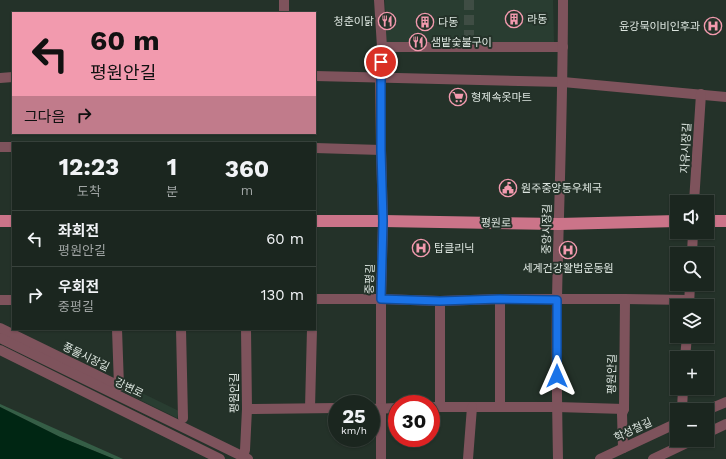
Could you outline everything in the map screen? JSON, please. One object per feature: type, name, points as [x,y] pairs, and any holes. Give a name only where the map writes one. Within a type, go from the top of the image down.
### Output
[{"type":"main road","points":[[0,221],[12,221]]},
{"type":"main road","name":"평원로","points":[[316,221],[559,224],[670,221]]},
{"type":"main road","points":[[714,221],[726,221]]},
{"type":"street","points":[[284,0],[284,12]]},
{"type":"street","name":"중평길","points":[[377,395],[383,221],[380,78],[382,47],[379,0]]},
{"type":"street","name":"중앙시장길","points":[[558,459],[557,300],[564,0]]},
{"type":"street","points":[[382,47],[563,47]]},
{"type":"street","points":[[316,76],[563,82],[726,97]]},
{"type":"street","points":[[0,78],[12,78]]},
{"type":"street","name":"자유시장길","points":[[694,195],[701,94]]},
{"type":"street","points":[[0,147],[12,147]]},
{"type":"street","points":[[316,148],[381,150]]},
{"type":"street","points":[[316,298],[440,301],[500,299],[625,299],[670,302]]},
{"type":"street","points":[[500,299],[500,407]]},
{"type":"street","name":"평원안길","points":[[623,448],[622,414],[624,409],[625,299]]},
{"type":"street","points":[[0,300],[12,300]]},
{"type":"street","points":[[436,395],[440,301]]},
{"type":"street","name":"풍물시장길","points":[[0,328],[119,386],[117,330]]},
{"type":"street","points":[[181,330],[183,418]]},
{"type":"street","name":"평원안길","points":[[242,457],[245,450],[247,409],[246,330]]},
{"type":"street","points":[[310,408],[312,330]]},
{"type":"street","name":"강변로","points":[[0,338],[242,457]]},
{"type":"street","name":"강변로","points":[[0,350],[220,459]]},
{"type":"street","points":[[714,407],[726,402]]},
{"type":"street","points":[[440,407],[557,407],[624,409]]},
{"type":"street","points":[[247,409],[328,408]]},
{"type":"street","points":[[468,459],[472,408]]},
{"type":"street","points":[[714,430],[726,424]]},
{"type":"street","name":"학성철길","points":[[600,459],[670,426]]},
{"type":"street","name":"중평길","points":[[380,447],[381,459]]},
{"type":"street","points":[[653,459],[678,447]]},
{"type":"street","points":[[203,450],[209,459]]},
{"type":"shaded area","points":[[385,0],[553,0],[554,42],[386,45]]},
{"type":"shaded area","points":[[0,324],[179,411],[177,418],[0,331]]},
{"type":"shaded area","points":[[0,404],[123,459],[114,459],[60,437],[0,407]]},
{"type":"shaded area","points":[[0,407],[60,437],[114,459],[0,459]]},
{"type":"tunnel","points":[[469,0],[469,44]]},
{"type":"place","name":"라동","points":[[514,19]]},
{"type":"place","name":"청춘이닭","points":[[387,21]]},
{"type":"place","name":"다동","points":[[425,22]]},
{"type":"place","name":"윤강묵이비인후과","points":[[713,26]]},
{"type":"place","name":"샘밭숯불구이","points":[[418,42]]},
{"type":"place","name":"형제속옷마트","points":[[458,97]]},
{"type":"place","name":"원주중앙동우체국","points":[[508,188]]},
{"type":"place","name":"탑클리닉","points":[[421,248]]},
{"type":"place","name":"세계건강활법운동원","points":[[568,250]]},
{"type":"route","points":[[381,62],[380,78],[383,221],[381,299],[440,301],[500,299],[557,300],[557,376]]}]
